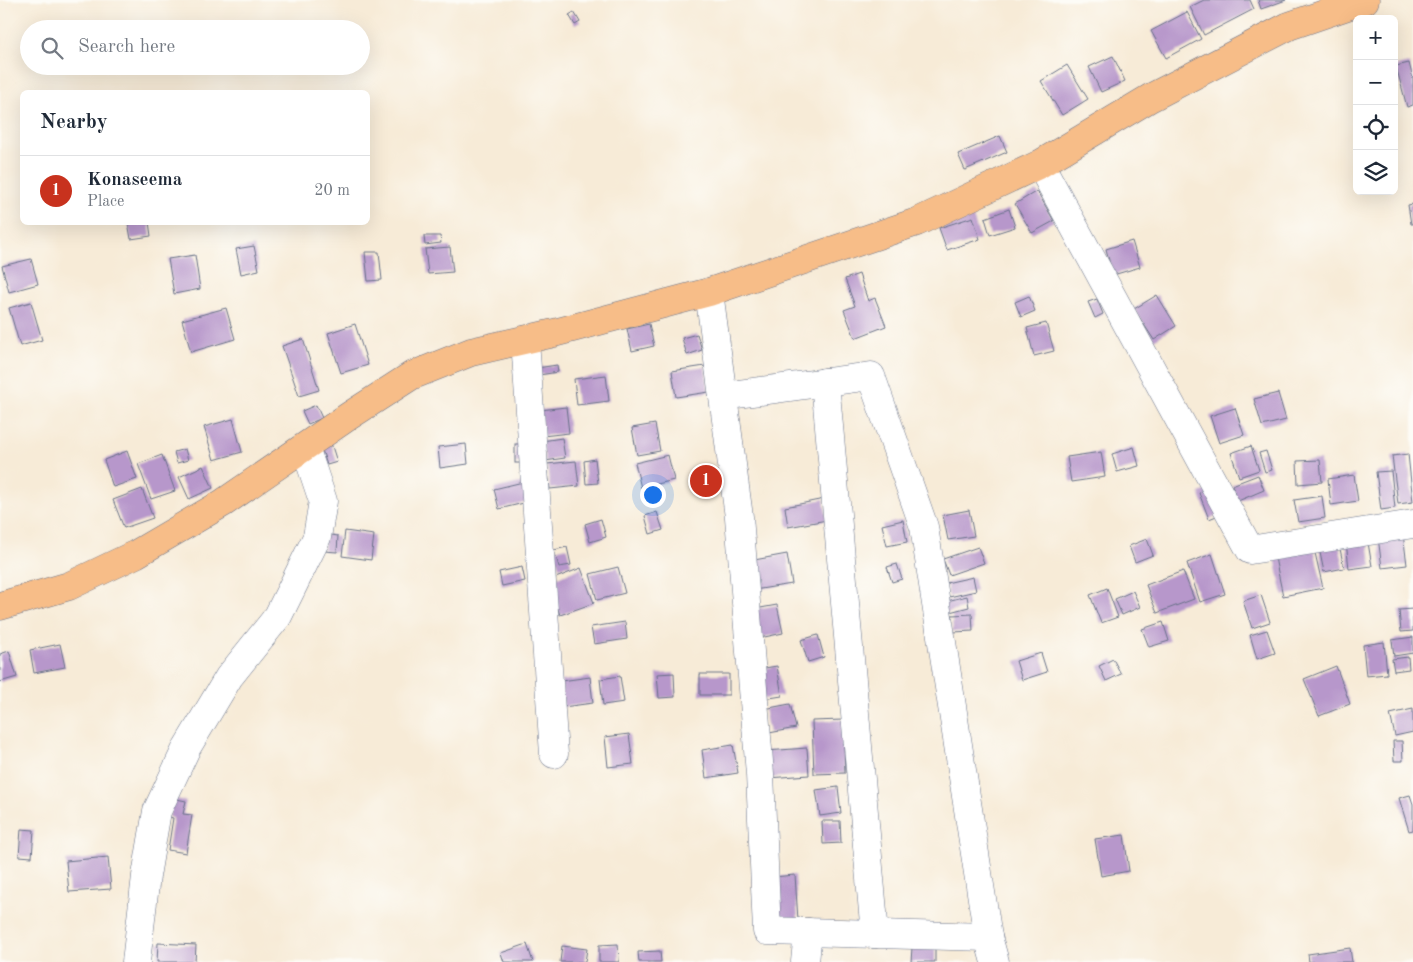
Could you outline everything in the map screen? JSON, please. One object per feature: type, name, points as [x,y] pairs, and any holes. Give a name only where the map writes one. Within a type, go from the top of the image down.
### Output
[{"type":"main road","points":[[0,606],[69,586],[136,554],[224,503],[411,376],[471,352],[525,340],[709,292],[917,222],[1040,164],[1150,98],[1289,26],[1365,0]]},
{"type":"street","points":[[1040,164],[1250,550],[1413,524]]},
{"type":"street","points":[[709,292],[739,517],[748,616],[760,774],[767,931],[875,934],[991,950],[924,528],[871,376],[723,396]]},
{"type":"street","points":[[525,340],[554,754]]},
{"type":"street","points":[[825,382],[875,934]]},
{"type":"street","points":[[136,962],[146,876],[158,811],[187,747],[229,677],[278,616],[317,537],[323,501],[305,447]]},
{"type":"street","points":[[805,962],[808,932]]},
{"type":"building","points":[[1204,0],[1250,0],[1254,9],[1204,35],[1190,7]]},
{"type":"building","points":[[1258,0],[1286,0],[1261,9]]},
{"type":"building","points":[[574,12],[580,22],[575,25],[569,15]]},
{"type":"building","points":[[1187,12],[1201,39],[1166,58],[1151,31]]},
{"type":"building","points":[[1113,56],[1125,81],[1101,92],[1089,67]]},
{"type":"building","points":[[1409,63],[1413,79],[1413,105],[1407,107],[1398,73],[1398,66]]},
{"type":"building","points":[[1067,65],[1088,99],[1062,115],[1041,81]]},
{"type":"building","points":[[1000,136],[1007,152],[965,170],[958,154]]},
{"type":"building","points":[[1037,191],[1054,221],[1032,233],[1015,204]]},
{"type":"building","points":[[1413,204],[1413,224],[1411,224],[1408,205]]},
{"type":"building","points":[[1009,209],[1015,227],[990,235],[985,218]]},
{"type":"building","points":[[973,217],[980,239],[947,250],[939,228]]},
{"type":"building","points":[[129,225],[149,225],[151,236],[131,239]]},
{"type":"building","points":[[424,236],[440,236],[441,243],[425,245]]},
{"type":"building","points":[[1132,241],[1140,267],[1113,275],[1106,249]]},
{"type":"building","points":[[254,246],[259,270],[241,274],[236,249]]},
{"type":"building","points":[[450,247],[453,272],[428,274],[425,249]]},
{"type":"building","points":[[365,252],[379,252],[382,280],[368,281]]},
{"type":"building","points":[[195,255],[200,289],[174,294],[168,259]]},
{"type":"building","points":[[31,259],[38,284],[9,292],[2,266]]},
{"type":"building","points":[[859,274],[868,301],[875,298],[886,326],[855,338],[844,310],[855,306],[845,279]]},
{"type":"building","points":[[1157,295],[1176,326],[1154,340],[1134,309]]},
{"type":"building","points":[[1029,296],[1035,311],[1021,317],[1015,302]]},
{"type":"building","points":[[1097,299],[1103,314],[1095,318],[1088,302]]},
{"type":"building","points":[[31,302],[42,340],[20,346],[9,308]]},
{"type":"building","points":[[226,308],[235,339],[191,352],[182,320]]},
{"type":"building","points":[[1046,323],[1054,351],[1034,356],[1027,328]]},
{"type":"building","points":[[355,324],[368,365],[341,373],[328,333]]},
{"type":"building","points":[[649,324],[654,346],[632,351],[627,329]]},
{"type":"building","points":[[697,334],[702,350],[687,355],[682,338]]},
{"type":"building","points":[[303,339],[319,390],[299,396],[282,346]]},
{"type":"building","points":[[557,365],[558,372],[539,375],[537,368]]},
{"type":"building","points":[[705,366],[709,392],[676,397],[672,371]]},
{"type":"building","points":[[606,375],[609,401],[577,405],[574,379]]},
{"type":"building","points":[[1278,393],[1286,420],[1262,426],[1254,399]]},
{"type":"building","points":[[316,405],[322,418],[308,424],[302,411]]},
{"type":"building","points":[[566,407],[569,433],[543,436],[540,410]]},
{"type":"building","points":[[1235,408],[1244,435],[1219,443],[1210,416]]},
{"type":"building","points":[[233,419],[242,452],[214,460],[204,427]]},
{"type":"building","points":[[655,424],[660,451],[637,455],[632,428]]},
{"type":"building","points":[[562,438],[565,458],[545,461],[542,441]]},
{"type":"building","points":[[331,443],[337,462],[327,465],[321,447]]},
{"type":"building","points":[[466,444],[468,464],[440,468],[438,447]]},
{"type":"building","points":[[515,444],[527,444],[527,463],[515,463]]},
{"type":"building","points":[[1251,446],[1259,470],[1239,477],[1231,453]]},
{"type":"building","points":[[1134,447],[1139,466],[1117,472],[1112,454]]},
{"type":"building","points":[[185,449],[188,460],[177,463],[174,452]]},
{"type":"building","points":[[127,451],[137,479],[113,487],[104,460]]},
{"type":"building","points":[[1266,451],[1272,470],[1265,472],[1259,453]]},
{"type":"building","points":[[1101,452],[1105,477],[1071,482],[1067,457]]},
{"type":"building","points":[[1408,454],[1413,502],[1398,504],[1392,456]]},
{"type":"building","points":[[162,455],[175,491],[151,499],[138,464]]},
{"type":"building","points":[[668,455],[674,480],[641,488],[635,463]]},
{"type":"building","points":[[595,459],[598,483],[586,484],[584,461]]},
{"type":"building","points":[[1320,460],[1322,482],[1298,484],[1297,461]]},
{"type":"building","points":[[576,461],[579,486],[550,489],[547,464]]},
{"type":"building","points":[[203,466],[213,488],[189,499],[179,477]]},
{"type":"building","points":[[1391,471],[1395,508],[1381,510],[1376,472]]},
{"type":"building","points":[[1258,475],[1264,490],[1238,501],[1232,485]]},
{"type":"building","points":[[1354,475],[1358,501],[1331,505],[1328,479]]},
{"type":"building","points":[[523,482],[528,502],[499,509],[494,489]]},
{"type":"building","points":[[142,489],[153,518],[124,528],[113,500]]},
{"type":"building","points":[[1210,489],[1219,515],[1209,519],[1199,493]]},
{"type":"building","points":[[1322,496],[1325,518],[1298,522],[1294,500]]},
{"type":"building","points":[[824,499],[827,520],[788,527],[785,507]]},
{"type":"building","points":[[969,510],[974,536],[948,540],[943,515]]},
{"type":"building","points":[[657,512],[663,530],[650,534],[645,516]]},
{"type":"building","points":[[601,519],[606,537],[590,542],[585,524]]},
{"type":"building","points":[[903,520],[907,542],[887,546],[882,525]]},
{"type":"building","points":[[345,531],[374,535],[371,560],[342,556]]},
{"type":"building","points":[[325,534],[338,536],[337,552],[324,551]]},
{"type":"building","points":[[1403,534],[1407,565],[1382,568],[1378,537]]},
{"type":"building","points":[[1367,537],[1372,566],[1349,569],[1346,541]]},
{"type":"building","points":[[1147,539],[1153,555],[1135,562],[1129,546]]},
{"type":"building","points":[[1313,544],[1323,588],[1283,596],[1274,553]]},
{"type":"building","points":[[1339,544],[1344,568],[1324,572],[1319,548]]},
{"type":"building","points":[[567,547],[571,565],[559,567],[554,550]]},
{"type":"building","points":[[978,547],[984,563],[949,575],[943,559]]},
{"type":"building","points":[[787,554],[792,584],[754,590],[749,561]]},
{"type":"building","points":[[1212,554],[1225,594],[1200,602],[1187,563]]},
{"type":"building","points":[[897,564],[902,579],[892,582],[887,567]]},
{"type":"building","points":[[522,567],[525,581],[502,586],[499,572]]},
{"type":"building","points":[[618,567],[625,593],[597,600],[590,574]]},
{"type":"building","points":[[581,568],[594,603],[560,615],[548,581]]},
{"type":"building","points":[[1183,571],[1194,599],[1157,613],[1146,585]]},
{"type":"building","points":[[973,577],[976,591],[949,597],[946,583]]},
{"type":"building","points":[[1107,588],[1118,617],[1101,623],[1090,595]]},
{"type":"building","points":[[1133,591],[1140,607],[1122,615],[1115,599]]},
{"type":"building","points":[[1261,595],[1270,622],[1252,628],[1243,601]]},
{"type":"building","points":[[967,596],[969,607],[942,614],[939,603]]},
{"type":"building","points":[[777,605],[783,633],[760,638],[755,609]]},
{"type":"building","points":[[1413,609],[1413,631],[1401,632],[1399,610]]},
{"type":"building","points":[[972,614],[973,631],[953,632],[952,615]]},
{"type":"building","points":[[625,622],[627,639],[594,644],[591,627]]},
{"type":"building","points":[[1163,622],[1169,641],[1149,647],[1142,629]]},
{"type":"building","points":[[1267,630],[1275,653],[1257,659],[1250,635]]},
{"type":"building","points":[[818,635],[824,657],[808,662],[801,640]]},
{"type":"building","points":[[1413,637],[1413,653],[1394,656],[1392,640]]},
{"type":"building","points":[[1384,642],[1387,674],[1366,676],[1363,645]]},
{"type":"building","points":[[60,644],[65,667],[34,673],[30,650]]},
{"type":"building","points":[[9,651],[17,677],[0,682],[0,654]]},
{"type":"building","points":[[1041,653],[1047,672],[1022,680],[1016,661]]},
{"type":"building","points":[[1408,657],[1409,669],[1394,671],[1392,659]]},
{"type":"building","points":[[1113,659],[1121,674],[1106,681],[1099,666]]},
{"type":"building","points":[[777,666],[782,696],[763,699],[759,669]]},
{"type":"building","points":[[1336,666],[1350,704],[1319,716],[1304,679]]},
{"type":"building","points":[[674,673],[675,697],[659,698],[657,674]]},
{"type":"building","points":[[700,674],[729,674],[729,695],[700,695]]},
{"type":"building","points":[[620,676],[624,702],[603,705],[600,679]]},
{"type":"building","points":[[590,677],[593,703],[563,707],[561,681]]},
{"type":"building","points":[[790,704],[796,728],[769,733],[764,709]]},
{"type":"building","points":[[1413,709],[1413,732],[1395,736],[1390,714]]},
{"type":"building","points":[[843,720],[845,773],[814,774],[812,721]]},
{"type":"building","points":[[629,734],[633,764],[608,767],[605,737]]},
{"type":"building","points":[[1393,741],[1402,741],[1403,761],[1394,761]]},
{"type":"building","points":[[733,745],[738,773],[706,778],[702,750]]},
{"type":"building","points":[[807,748],[809,775],[768,778],[766,751]]},
{"type":"building","points":[[838,787],[841,813],[820,816],[816,790]]},
{"type":"building","points":[[1410,795],[1413,804],[1413,830],[1409,831],[1399,798]]},
{"type":"building","points":[[172,798],[186,801],[183,814],[192,815],[186,853],[168,850],[173,818],[169,817]]},
{"type":"building","points":[[822,821],[840,821],[841,843],[823,844]]},
{"type":"building","points":[[21,829],[34,830],[32,857],[19,856]]},
{"type":"building","points":[[1124,835],[1129,871],[1101,876],[1095,839]]},
{"type":"building","points":[[108,857],[111,889],[69,892],[66,861]]},
{"type":"building","points":[[795,875],[798,920],[776,921],[773,877]]},
{"type":"building","points":[[158,943],[196,945],[195,962],[157,962]]},
{"type":"building","points":[[527,944],[533,962],[504,962],[501,953]]},
{"type":"building","points":[[618,944],[619,962],[599,962],[599,945]]},
{"type":"building","points":[[562,946],[587,949],[585,962],[560,962]]},
{"type":"building","points":[[912,948],[935,948],[935,962],[911,962]]},
{"type":"building","points":[[1350,948],[1352,962],[1309,962],[1308,954]]},
{"type":"building","points":[[660,951],[661,962],[639,962],[638,952]]},
{"type":"place","name":"Konaseema","points":[[706,481]]}]
